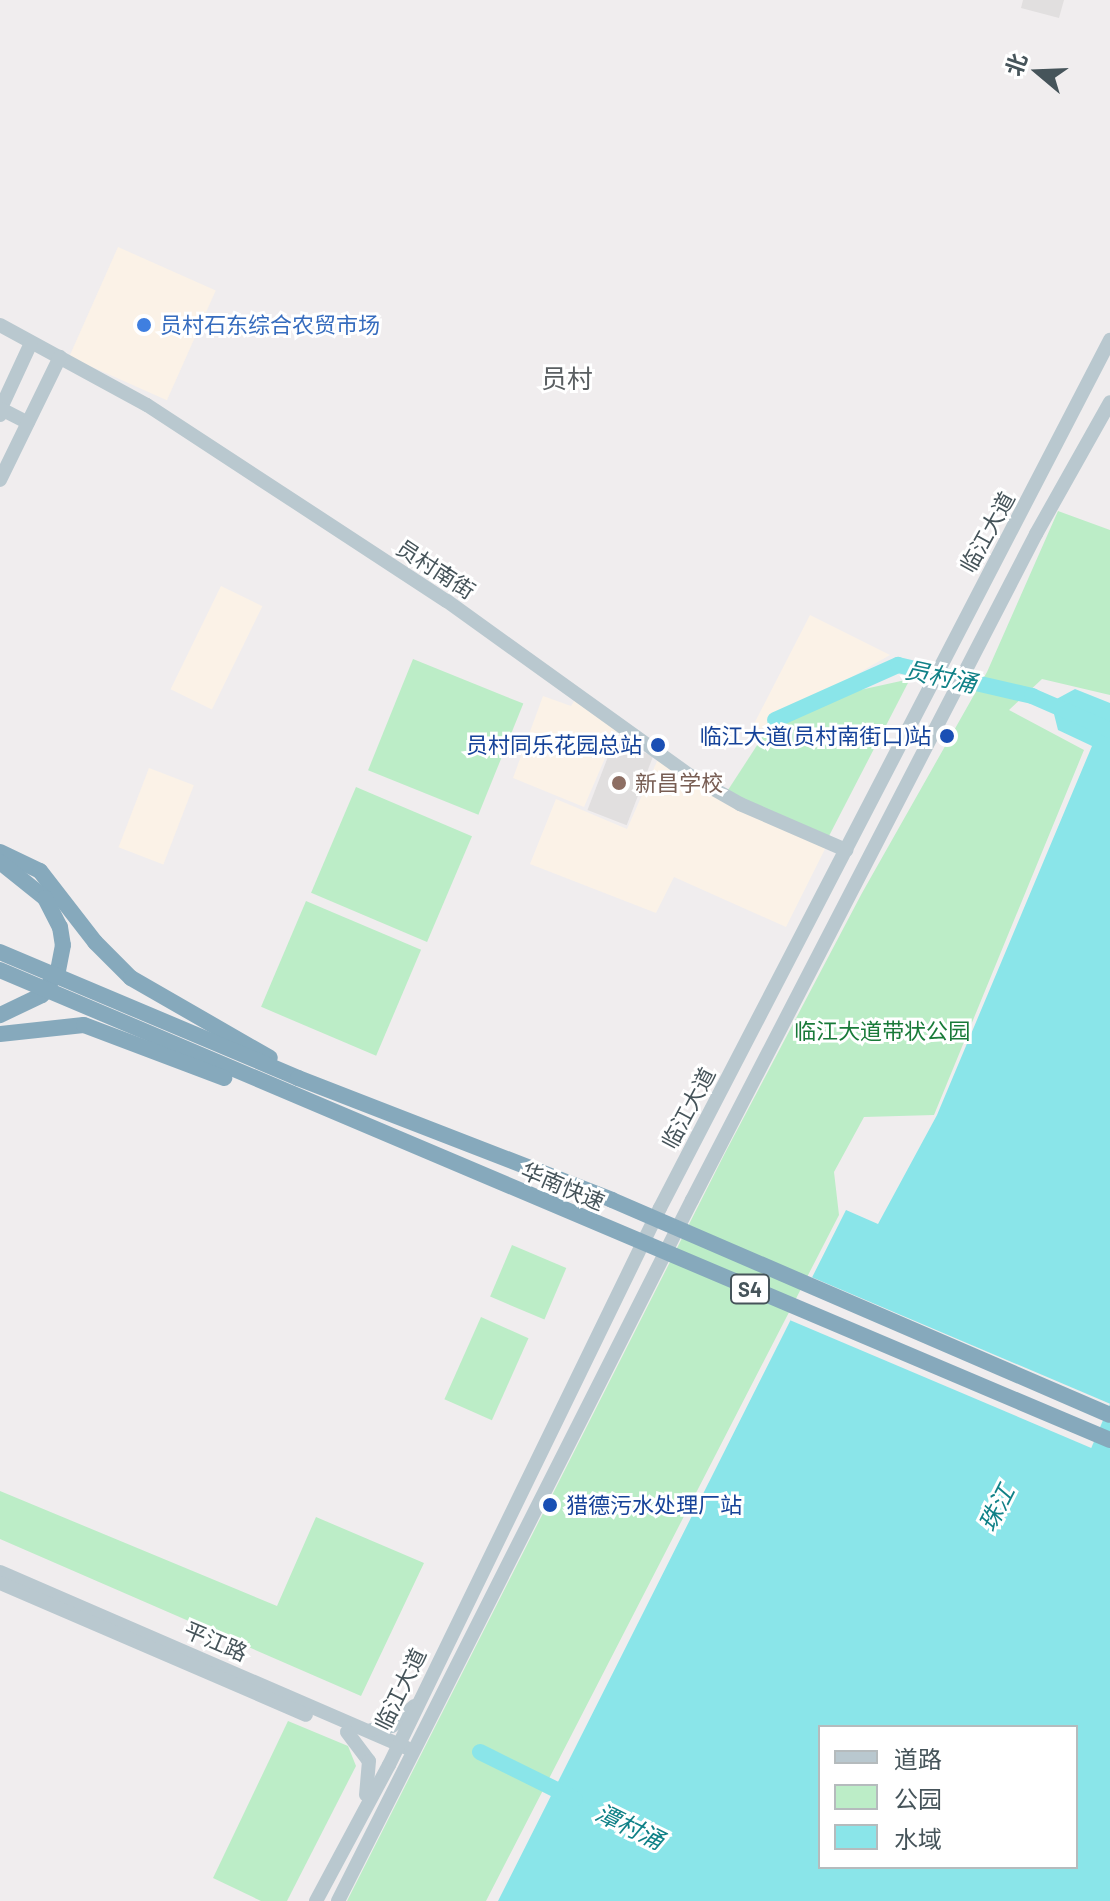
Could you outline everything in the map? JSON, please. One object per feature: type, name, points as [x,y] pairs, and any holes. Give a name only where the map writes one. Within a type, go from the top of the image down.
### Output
[{"type":"highway","points":[[0,852],[40,871],[111,959],[160,998],[255,1047],[298,1078]]},
{"type":"highway","points":[[0,862],[45,898],[60,927],[63,945],[58,971],[42,995],[2,1015]]},
{"type":"highway","name":"华南快速","points":[[0,952],[298,1078],[612,1200],[1110,1415]]},
{"type":"highway","name":"华南快速","points":[[0,970],[299,1100],[1110,1440]]},
{"type":"highway","points":[[0,1034],[84,1025],[240,1085],[299,1100]]},
{"type":"main road","name":"员村南街","points":[[0,325],[147,405],[447,601],[689,775],[740,804],[846,850]]},
{"type":"main road","name":"临江大道","points":[[316,1901],[420,1700],[660,1208],[817,909],[921,702],[1022,515],[1110,340]]},
{"type":"main road","points":[[28,423],[0,412],[31,343]]},
{"type":"main road","points":[[0,480],[60,357]]},
{"type":"main road","name":"临江大道","points":[[338,1901],[948,704],[1036,534],[1110,402]]},
{"type":"main road","points":[[0,457],[12,433],[28,423]]},
{"type":"main road","points":[[1051,457],[1054,475],[1059,478],[1072,470]]},
{"type":"main road","points":[[1022,515],[1035,512],[1036,534]]},
{"type":"main road","points":[[817,909],[836,901],[841,916]]},
{"type":"main road","name":"平江路","points":[[0,1572],[349,1728]]},
{"type":"main road","name":"平江路","points":[[0,1583],[412,1755]]},
{"type":"main road","points":[[349,1728],[386,1729],[420,1700]]},
{"type":"main road","points":[[349,1728],[365,1751],[371,1773],[357,1823]]},
{"type":"main road","points":[[337,1862],[352,1861],[354,1871]]},
{"type":"shaded area","points":[[1023,0],[1064,0],[1059,18],[1021,8]]},
{"type":"shaded area","name":"员村石东综合农贸市场","points":[[118,247],[216,291],[167,400],[69,357]]},
{"type":"shaded area","points":[[221,586],[262,606],[212,710],[171,689]]},
{"type":"shaded area","points":[[810,615],[890,655],[761,729],[754,724]]},
{"type":"shaded area","points":[[543,696],[571,706],[576,698],[618,728],[584,807],[513,778]]},
{"type":"shaded area","name":"新昌学校","points":[[614,741],[653,756],[627,825],[587,810]]},
{"type":"shaded area","points":[[658,759],[826,847],[786,927],[674,877],[656,913],[530,864],[556,799],[627,829]]},
{"type":"shaded area","points":[[149,768],[194,785],[163,865],[119,847]]},
{"type":"green space","name":"临江大道带状公园","points":[[1058,511],[1110,530],[1110,695],[1042,679],[1009,710],[1084,750],[934,1115],[864,1117],[834,1172],[839,1215],[486,1901],[347,1901],[725,1153],[862,893],[987,672]]},
{"type":"green space","points":[[413,659],[523,704],[478,815],[368,770]]},
{"type":"green space","points":[[910,679],[829,836],[765,812],[728,790],[767,730],[860,690]]},
{"type":"green space","points":[[356,787],[472,836],[427,942],[311,893]]},
{"type":"green space","points":[[306,901],[421,950],[376,1056],[261,1007]]},
{"type":"green space","points":[[512,1245],[566,1268],[544,1320],[490,1297]]},
{"type":"green space","points":[[481,1317],[529,1338],[492,1420],[444,1399]]},
{"type":"green space","points":[[0,1491],[277,1606],[316,1517],[424,1563],[361,1696],[0,1539]]},
{"type":"green space","points":[[288,1721],[348,1746],[356,1766],[287,1901],[261,1901],[213,1878]]},
{"type":"water","name":"珠江","points":[[1075,689],[1110,703],[1110,1901],[498,1901],[846,1210],[878,1224],[937,1115],[1092,746],[1058,730],[1051,702]]},
{"type":"pier","points":[[809,1276],[1110,1404],[1091,1448],[790,1320]]},
{"type":"waterway","name":"员村涌","points":[[775,720],[898,665],[1032,696],[1110,730]]},
{"type":"waterway","name":"潭村涌","points":[[480,1752],[575,1799]]},
{"type":"place","name":"员村石东综合农贸市场","points":[[144,325]]},
{"type":"place","name":"临江大道(员村南街口)站","points":[[947,736]]},
{"type":"place","name":"员村同乐花园总站","points":[[658,745]]},
{"type":"place","name":"新昌学校","points":[[619,783]]},
{"type":"place","name":"猎德污水处理厂站","points":[[550,1505]]},
{"type":"district","name":"员村","points":[[567,378]]}]
